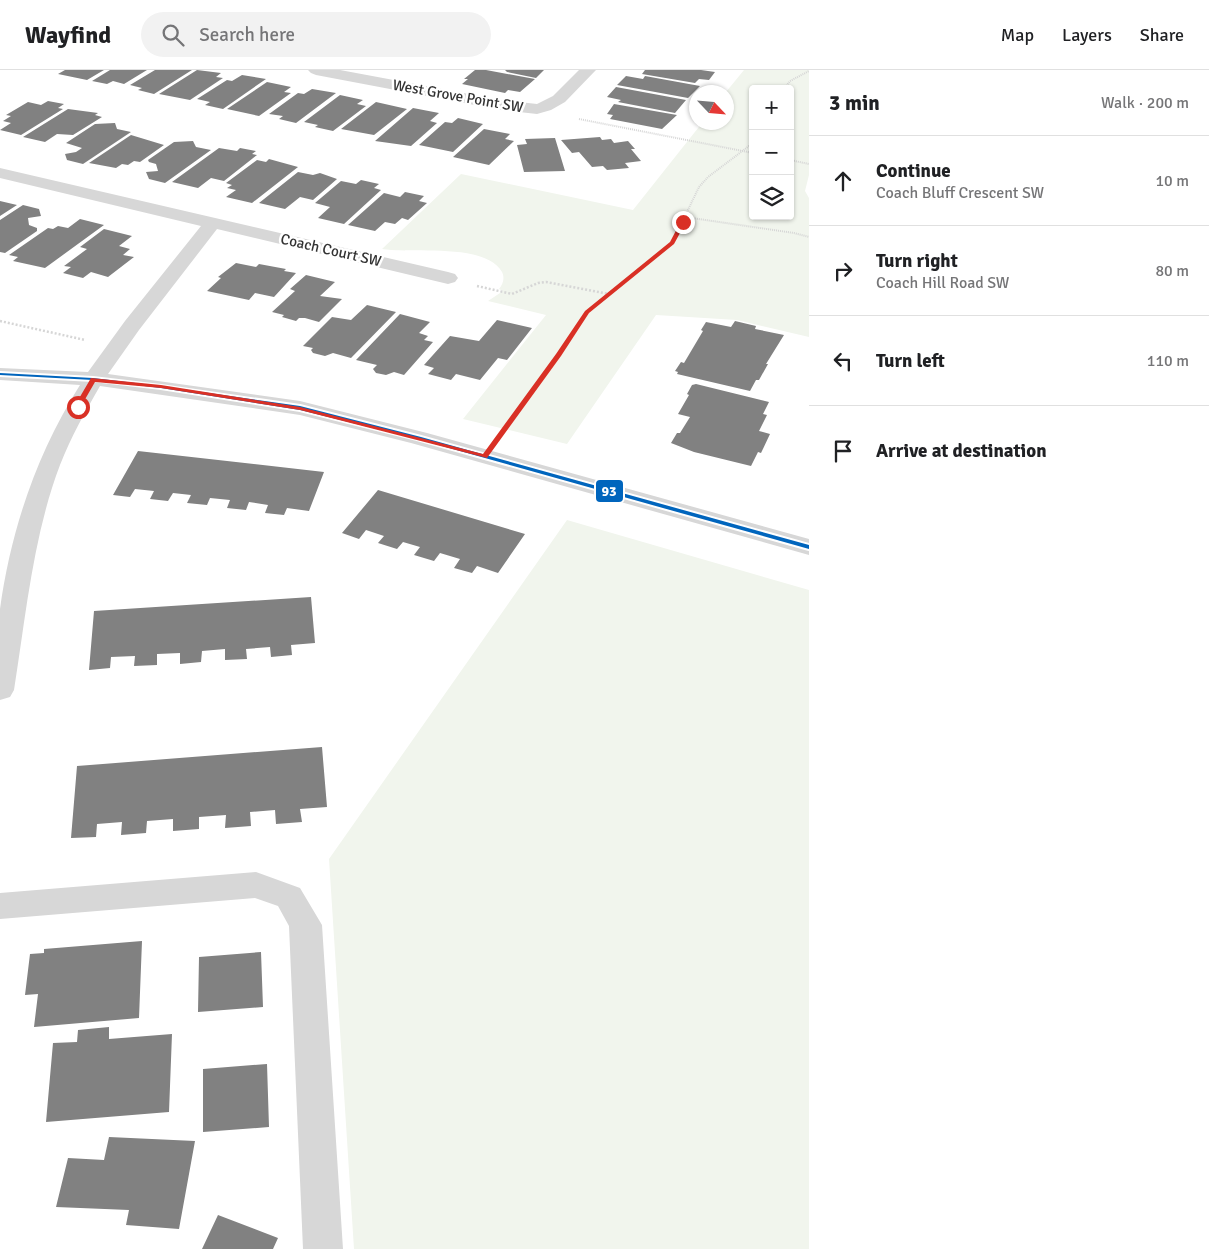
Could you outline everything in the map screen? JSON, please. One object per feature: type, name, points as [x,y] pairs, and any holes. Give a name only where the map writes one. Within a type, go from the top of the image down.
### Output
[{"type":"street","name":"West Grove Point SW","points":[[316,70],[537,110],[559,99],[588,70]]},
{"type":"street","name":"Coach Court SW","points":[[0,172],[448,278]]},
{"type":"street","points":[[0,690],[31,517],[61,436],[93,379],[213,223]]},
{"type":"street","points":[[0,374],[93,379],[202,392],[300,408],[809,547]]},
{"type":"street","points":[[0,906],[256,885],[289,897],[305,925],[323,1249]]},
{"type":"path","points":[[787,85],[790,81],[809,71]]},
{"type":"path","points":[[537,110],[749,153]]},
{"type":"path","points":[[484,457],[559,355],[587,312],[672,243],[699,187],[708,177],[749,147]]},
{"type":"path","points":[[794,161],[809,164]]},
{"type":"path","points":[[685,218],[794,232],[809,237]]},
{"type":"path","points":[[448,278],[499,292],[515,293],[538,282],[546,282],[610,294]]},
{"type":"path","points":[[0,320],[117,347]]},
{"type":"shaded area","points":[[744,70],[809,70],[809,175],[805,191],[809,198],[809,337],[737,320],[656,315],[567,444],[463,419],[546,315],[488,301],[503,291],[499,289],[503,276],[502,272],[493,263],[480,256],[447,251],[382,249],[461,174],[633,210],[696,130],[734,130],[734,85],[732,85]]},
{"type":"shaded area","points":[[567,520],[809,590],[809,1249],[354,1249],[329,859]]},
{"type":"building","points":[[65,70],[104,70],[87,80],[58,74]]},
{"type":"building","points":[[110,70],[147,70],[124,84],[113,81],[107,84],[92,81]]},
{"type":"building","points":[[155,70],[192,70],[154,94],[138,90],[142,88],[130,85]]},
{"type":"building","points":[[197,70],[221,73],[216,77],[223,78],[190,100],[159,94]]},
{"type":"building","points":[[475,70],[486,70],[535,79],[520,92],[508,90],[505,93],[462,84],[468,79],[464,79]]},
{"type":"building","points":[[505,70],[544,70],[536,78]]},
{"type":"building","points":[[645,70],[701,70],[715,72],[709,80],[699,79],[695,83],[642,74]]},
{"type":"building","points":[[242,75],[266,79],[223,109],[205,105],[210,102],[197,99],[227,80],[232,81]]},
{"type":"building","points":[[626,76],[643,79],[645,76],[694,85],[689,85],[688,98],[617,85]]},
{"type":"building","points":[[267,82],[291,87],[284,92],[291,93],[259,116],[227,109]]},
{"type":"building","points":[[616,87],[686,100],[675,113],[618,102],[621,100],[607,97]]},
{"type":"building","points":[[312,89],[336,93],[296,123],[279,119],[283,116],[269,114],[298,93],[304,94]]},
{"type":"building","points":[[340,95],[363,100],[357,104],[366,106],[333,131],[315,127],[318,125],[304,122]]},
{"type":"building","points":[[48,101],[64,104],[58,108],[63,109],[21,135],[0,130],[11,123],[3,121],[11,116],[6,115],[28,102],[41,105]]},
{"type":"building","points":[[376,102],[407,109],[374,135],[341,129]]},
{"type":"building","points":[[614,104],[677,115],[662,129],[610,119],[613,115],[607,114]]},
{"type":"building","points":[[413,108],[439,113],[430,121],[437,123],[411,146],[375,141]]},
{"type":"building","points":[[68,109],[98,113],[95,115],[102,117],[73,135],[57,134],[45,142],[23,137]]},
{"type":"building","points":[[458,118],[483,124],[453,152],[419,145],[445,122],[452,123]]},
{"type":"building","points":[[115,123],[117,129],[131,132],[83,164],[67,160],[65,154],[76,152],[82,148],[66,143],[95,124]]},
{"type":"building","points":[[484,129],[510,134],[505,139],[514,141],[489,165],[453,157]]},
{"type":"building","points":[[131,135],[164,145],[140,162],[134,161],[128,165],[122,164],[116,168],[89,163]]},
{"type":"building","points":[[600,137],[602,140],[611,139],[614,143],[628,141],[635,149],[631,149],[641,161],[625,163],[629,168],[607,170],[603,166],[592,167],[579,152],[572,153],[561,140]]},
{"type":"building","points":[[555,138],[565,171],[524,172],[517,145],[527,144],[525,139]]},
{"type":"building","points":[[193,141],[196,147],[211,150],[165,183],[149,179],[146,172],[158,171],[156,164],[148,160],[174,142]]},
{"type":"building","points":[[219,148],[237,151],[240,148],[256,151],[252,154],[257,155],[224,181],[211,178],[198,188],[172,182]]},
{"type":"building","points":[[269,159],[298,167],[252,203],[226,197],[236,190],[227,188],[232,185],[226,183],[257,160],[266,162]]},
{"type":"building","points":[[298,172],[313,175],[320,173],[337,179],[313,200],[300,197],[285,209],[259,203]]},
{"type":"building","points":[[361,180],[379,184],[374,188],[381,190],[344,224],[318,218],[330,207],[315,203],[341,181],[356,184]]},
{"type":"building","points":[[405,192],[424,196],[419,201],[427,203],[408,220],[402,218],[395,224],[385,222],[375,231],[348,225],[384,193],[400,197]]},
{"type":"building","points":[[0,201],[17,205],[0,216]]},
{"type":"building","points":[[23,205],[39,209],[41,216],[28,218],[29,225],[37,228],[37,231],[5,253],[0,252],[0,220]]},
{"type":"building","points":[[80,219],[104,225],[45,268],[13,261],[18,257],[9,255],[48,228],[53,229],[58,226],[68,228]]},
{"type":"building","points":[[104,229],[132,236],[119,246],[130,249],[123,255],[134,257],[108,277],[91,272],[83,278],[63,273],[71,267],[64,266],[87,249],[80,247]]},
{"type":"building","points":[[236,263],[256,267],[259,264],[286,269],[284,271],[296,273],[274,297],[255,293],[249,300],[207,291],[221,278],[218,277]]},
{"type":"building","points":[[306,275],[335,282],[320,296],[342,299],[319,322],[305,318],[299,318],[296,321],[272,312],[295,291],[290,289]]},
{"type":"building","points":[[367,305],[396,312],[351,358],[333,353],[325,356],[313,353],[311,350],[313,348],[303,346],[332,317],[351,320]]},
{"type":"building","points":[[400,314],[430,322],[419,333],[428,336],[424,340],[433,342],[404,375],[394,372],[386,375],[376,373],[373,369],[377,365],[356,360]]},
{"type":"building","points":[[497,320],[532,328],[507,360],[498,358],[480,380],[456,374],[451,380],[428,374],[434,368],[424,365],[450,336],[479,341]]},
{"type":"building","points":[[735,321],[756,326],[755,329],[784,335],[766,364],[768,364],[759,380],[756,380],[750,391],[677,374],[678,372],[675,371],[681,362],[684,363],[703,331],[701,330],[706,322],[731,327]]},
{"type":"building","points":[[696,384],[769,402],[763,414],[767,415],[759,431],[770,434],[761,453],[758,452],[751,466],[694,452],[671,443],[690,417],[678,414],[689,395],[687,394],[692,385]]},
{"type":"building","points":[[138,451],[324,472],[309,511],[287,508],[284,515],[265,513],[268,505],[249,502],[246,510],[227,508],[230,500],[210,498],[207,505],[187,503],[191,495],[173,493],[168,501],[150,499],[154,491],[135,489],[130,497],[113,495]]},
{"type":"building","points":[[378,490],[525,534],[498,573],[477,566],[472,573],[454,568],[460,559],[440,553],[434,561],[414,555],[420,547],[403,542],[397,549],[378,543],[384,536],[366,530],[359,539],[342,533]]},
{"type":"building","points":[[311,597],[315,643],[291,645],[292,655],[271,657],[270,647],[246,649],[247,659],[225,660],[225,649],[202,651],[201,662],[180,664],[180,653],[157,654],[157,665],[134,666],[135,656],[111,657],[110,668],[89,670],[94,611]]},
{"type":"building","points":[[322,747],[327,807],[300,809],[302,822],[276,824],[275,810],[250,812],[251,826],[225,828],[226,815],[199,817],[199,829],[173,831],[173,819],[147,821],[146,833],[121,835],[122,822],[97,824],[96,837],[71,838],[77,766]]},
{"type":"building","points":[[142,941],[139,1018],[34,1027],[38,994],[25,995],[30,954],[44,953],[44,949]]},
{"type":"building","points":[[261,952],[263,1007],[198,1012],[199,957]]},
{"type":"building","points":[[109,1027],[109,1039],[172,1034],[169,1112],[46,1122],[53,1043],[77,1042],[78,1030]]},
{"type":"building","points":[[267,1064],[269,1127],[203,1132],[203,1069]]},
{"type":"building","points":[[109,1137],[195,1141],[179,1229],[126,1225],[129,1210],[56,1207],[68,1158],[104,1160]]},
{"type":"building","points":[[218,1215],[278,1238],[273,1249],[202,1249]]},
{"type":"transit line","name":"93","points":[[0,374],[93,379],[161,387],[300,408],[419,438],[809,547]]},
{"type":"route","points":[[78,407],[93,379],[161,386],[300,408],[419,438],[484,457],[559,355],[587,312],[672,243],[683,222]]}]
